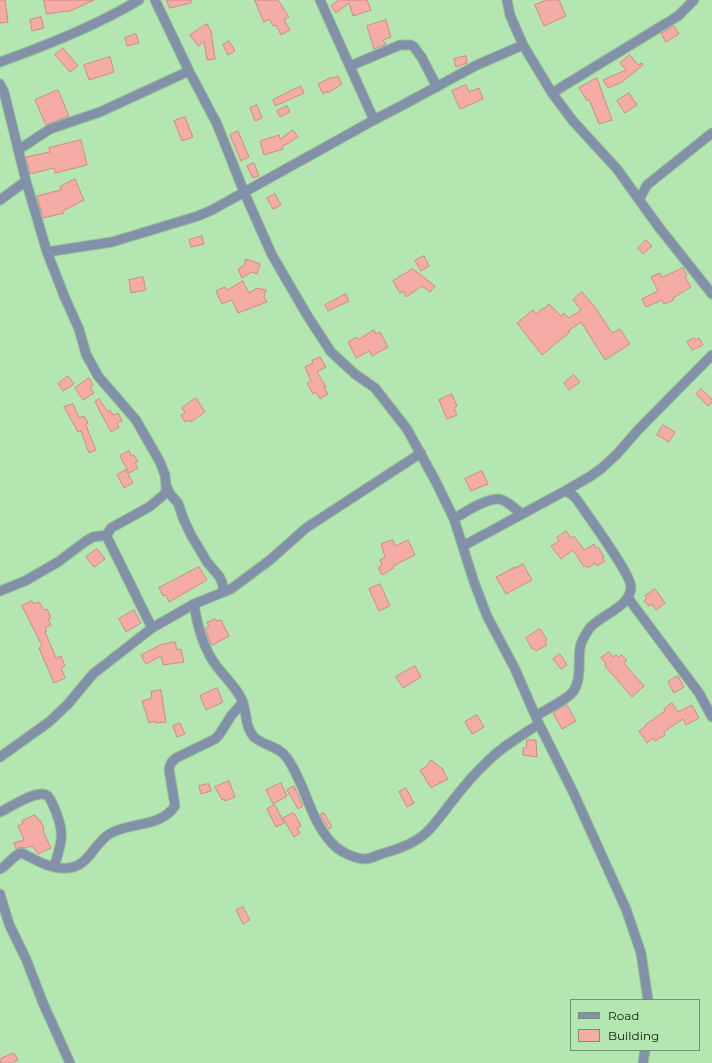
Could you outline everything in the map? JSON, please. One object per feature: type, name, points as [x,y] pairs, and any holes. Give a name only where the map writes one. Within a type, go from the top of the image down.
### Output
[{"type":"street","points":[[0,62],[88,27],[116,14],[139,0]]},
{"type":"street","points":[[155,0],[189,71],[217,124],[244,192],[272,255],[331,352],[375,388],[407,429],[421,453],[454,519],[474,582],[487,616],[515,669],[626,909],[641,953],[648,999]]},
{"type":"street","points":[[320,0],[374,120]]},
{"type":"street","points":[[507,0],[510,15],[523,45],[552,93],[573,121],[617,169],[658,226],[712,294]]},
{"type":"street","points":[[552,93],[678,16],[694,0]]},
{"type":"street","points":[[350,66],[400,45],[411,45],[422,58],[437,87]]},
{"type":"street","points":[[47,252],[112,242],[198,216],[212,210],[477,65],[523,45]]},
{"type":"street","points":[[18,150],[50,129],[100,112],[189,71]]},
{"type":"street","points":[[0,84],[4,92],[26,181],[47,252],[79,329],[89,362],[98,376],[136,420],[160,462],[165,475],[166,485],[166,493],[159,499],[149,507],[111,528],[107,534],[93,537],[58,562],[25,581],[0,591]]},
{"type":"street","points":[[639,200],[647,185],[712,133]]},
{"type":"street","points":[[0,200],[26,181]]},
{"type":"street","points":[[629,186],[647,185]]},
{"type":"street","points":[[463,546],[565,491],[602,468],[712,355]]},
{"type":"street","points":[[0,757],[49,722],[68,704],[93,674],[152,628],[194,604],[224,592],[253,574],[306,528],[421,453]]},
{"type":"street","points":[[166,485],[170,494],[178,502],[183,518],[191,535],[207,562],[219,576],[224,592]]},
{"type":"street","points":[[194,604],[203,643],[213,662],[243,702],[246,722],[251,732],[260,741],[276,748],[287,758],[320,827],[330,842],[342,851],[354,857],[365,859],[403,847],[426,832],[471,778],[488,761],[572,693],[576,686],[580,648],[584,637],[591,627],[620,606],[628,598],[631,588],[630,580],[575,497],[571,493],[565,491]]},
{"type":"street","points":[[454,519],[476,506],[492,500],[500,499],[507,502],[522,514]]},
{"type":"street","points":[[107,534],[108,539],[152,628]]},
{"type":"street","points":[[628,598],[700,694],[712,717]]},
{"type":"street","points":[[0,869],[5,867],[17,854],[22,853],[39,862],[54,867],[68,868],[80,865],[92,854],[102,839],[111,833],[159,819],[171,813],[175,806],[169,769],[171,763],[176,758],[215,739],[243,702]]},
{"type":"street","points":[[0,812],[30,796],[45,794],[50,798],[63,833],[61,847],[54,867]]},
{"type":"street","points":[[0,894],[9,924],[26,959],[43,1003],[70,1063]]},
{"type":"street","points":[[643,1063],[645,1051]]},
{"type":"building","points":[[0,0],[5,0],[8,22],[0,23]]},
{"type":"building","points":[[44,0],[94,0],[68,12],[47,14]]},
{"type":"building","points":[[167,0],[191,0],[191,3],[170,8]]},
{"type":"building","points":[[255,0],[278,0],[289,17],[284,20],[290,30],[281,35],[276,25],[273,26],[269,19],[264,22]]},
{"type":"building","points":[[339,0],[367,0],[371,10],[353,16],[349,3],[336,13],[331,6]]},
{"type":"building","points":[[547,0],[559,0],[566,16],[544,26],[535,5]]},
{"type":"building","points":[[41,17],[44,28],[32,31],[30,20]]},
{"type":"building","points":[[386,20],[391,37],[383,40],[386,44],[374,49],[367,26]]},
{"type":"building","points":[[207,24],[211,31],[215,59],[207,60],[204,42],[198,46],[190,35]]},
{"type":"building","points":[[674,26],[679,34],[666,42],[661,34]]},
{"type":"building","points":[[136,34],[139,43],[127,46],[125,38]]},
{"type":"building","points":[[229,41],[235,51],[228,55],[223,45]]},
{"type":"building","points":[[63,48],[78,66],[70,72],[55,55]]},
{"type":"building","points":[[630,55],[638,65],[642,63],[643,65],[622,82],[608,88],[603,80],[626,70],[620,63]]},
{"type":"building","points":[[466,56],[467,63],[456,67],[454,59]]},
{"type":"building","points":[[110,57],[114,72],[89,80],[84,65]]},
{"type":"building","points":[[338,76],[342,84],[328,93],[327,91],[323,94],[318,84],[332,77]]},
{"type":"building","points":[[597,78],[612,120],[599,124],[589,99],[587,101],[579,88]]},
{"type":"building","points":[[466,85],[469,92],[479,88],[483,99],[460,109],[452,91]]},
{"type":"building","points":[[301,86],[304,93],[275,106],[273,100]]},
{"type":"building","points":[[58,90],[69,116],[46,125],[35,100]]},
{"type":"building","points":[[629,93],[637,105],[625,113],[617,101]]},
{"type":"building","points":[[257,105],[262,118],[255,121],[250,108]]},
{"type":"building","points":[[287,106],[290,112],[280,117],[277,111]]},
{"type":"building","points":[[185,117],[193,137],[182,141],[174,121]]},
{"type":"building","points":[[293,130],[298,137],[282,147],[283,149],[264,155],[260,141],[279,135],[280,139]]},
{"type":"building","points":[[238,131],[249,157],[241,161],[230,135]]},
{"type":"building","points":[[81,140],[87,165],[55,173],[54,168],[30,174],[26,157],[50,152],[49,148]]},
{"type":"building","points":[[254,163],[259,176],[253,178],[247,166]]},
{"type":"building","points":[[75,179],[84,200],[63,211],[64,213],[43,218],[37,196],[61,190],[60,187]]},
{"type":"building","points":[[275,194],[281,205],[273,209],[267,198]]},
{"type":"building","points":[[202,236],[204,244],[191,247],[189,240]]},
{"type":"building","points":[[646,240],[652,246],[643,254],[638,248]]},
{"type":"building","points":[[424,256],[429,266],[421,271],[415,261]]},
{"type":"building","points":[[246,259],[260,264],[257,274],[252,272],[242,278],[238,269],[244,266]]},
{"type":"building","points":[[683,268],[687,276],[685,277],[691,287],[673,298],[674,300],[664,304],[662,300],[646,307],[642,299],[658,291],[651,277],[660,273],[662,277]]},
{"type":"building","points":[[413,269],[435,286],[430,292],[422,286],[406,297],[403,291],[400,293],[393,281]]},
{"type":"building","points":[[143,277],[146,290],[131,293],[129,280]]},
{"type":"building","points":[[243,281],[249,293],[257,288],[266,290],[264,297],[267,302],[238,313],[232,300],[222,304],[216,291],[225,287],[227,290]]},
{"type":"building","points":[[582,292],[595,307],[612,333],[620,329],[630,344],[605,360],[581,322],[568,331],[570,332],[542,355],[517,323],[533,310],[536,314],[549,304],[561,316],[564,313],[569,318],[581,310],[573,300]]},
{"type":"building","points":[[346,294],[349,301],[328,311],[325,305]]},
{"type":"building","points":[[374,330],[376,334],[380,332],[388,347],[372,356],[369,351],[356,358],[348,342],[357,337],[359,339]]},
{"type":"building","points":[[694,338],[696,340],[699,338],[703,345],[692,350],[687,342]]},
{"type":"building","points":[[320,357],[326,367],[317,372],[326,387],[324,387],[328,394],[320,399],[316,392],[313,394],[307,383],[311,381],[305,367]]},
{"type":"building","points":[[574,375],[580,382],[569,390],[564,383]]},
{"type":"building","points":[[68,376],[74,384],[63,391],[58,384]]},
{"type":"building","points":[[89,378],[93,385],[90,387],[94,393],[83,400],[75,388]]},
{"type":"building","points":[[701,389],[712,399],[712,403],[708,406],[696,394]]},
{"type":"building","points":[[452,394],[457,406],[454,408],[457,415],[447,419],[439,400]]},
{"type":"building","points":[[196,398],[205,412],[191,422],[190,420],[185,422],[181,415],[185,413],[182,408]]},
{"type":"building","points":[[99,399],[108,412],[110,410],[113,415],[118,413],[122,421],[117,423],[119,427],[111,432],[95,402]]},
{"type":"building","points":[[73,404],[79,418],[84,416],[88,423],[86,424],[87,428],[96,450],[89,453],[81,431],[78,432],[64,407]]},
{"type":"building","points":[[663,425],[675,432],[669,442],[657,435]]},
{"type":"building","points":[[129,451],[131,456],[134,455],[138,462],[135,463],[138,468],[129,473],[120,456]]},
{"type":"building","points":[[126,470],[133,483],[124,488],[117,475]]},
{"type":"building","points":[[482,471],[488,484],[471,491],[465,479]]},
{"type":"building","points":[[566,531],[571,538],[574,536],[584,550],[594,544],[596,548],[598,547],[604,557],[602,558],[605,561],[597,566],[595,563],[588,568],[586,566],[584,567],[573,550],[561,559],[551,546],[559,541],[557,538]]},
{"type":"building","points":[[393,540],[395,546],[408,540],[415,555],[393,566],[394,568],[382,575],[378,568],[382,565],[380,560],[385,557],[381,544]]},
{"type":"building","points":[[97,549],[105,559],[94,567],[86,557]]},
{"type":"building","points":[[523,564],[532,580],[506,594],[496,577]]},
{"type":"building","points":[[199,567],[207,580],[169,602],[166,595],[163,596],[159,588]]},
{"type":"building","points":[[380,584],[390,606],[379,611],[369,589]]},
{"type":"building","points":[[655,589],[665,603],[656,610],[652,604],[649,606],[644,601],[647,598],[645,596]]},
{"type":"building","points":[[32,601],[34,604],[39,602],[44,610],[47,609],[51,618],[48,619],[51,625],[45,628],[47,631],[45,632],[56,658],[61,656],[65,666],[61,668],[65,678],[54,683],[39,648],[42,646],[22,606]]},
{"type":"building","points":[[134,610],[141,623],[126,632],[119,619]]},
{"type":"building","points":[[215,619],[217,621],[221,620],[229,636],[213,645],[211,644],[205,628],[209,626],[207,623]]},
{"type":"building","points":[[540,629],[547,640],[545,642],[547,645],[536,651],[534,648],[532,649],[526,638]]},
{"type":"building","points":[[175,642],[177,650],[181,649],[184,662],[163,665],[161,656],[146,664],[141,655],[160,645]]},
{"type":"building","points":[[609,652],[613,657],[616,655],[619,657],[621,655],[627,660],[624,663],[644,686],[632,697],[605,666],[606,664],[601,658]]},
{"type":"building","points":[[560,654],[567,665],[561,669],[553,659]]},
{"type":"building","points":[[415,666],[421,677],[403,688],[396,677]]},
{"type":"building","points":[[678,676],[684,687],[674,693],[668,682]]},
{"type":"building","points":[[217,688],[223,702],[206,710],[200,696]]},
{"type":"building","points":[[161,690],[166,722],[155,723],[155,721],[149,723],[142,701],[152,698],[151,692]]},
{"type":"building","points":[[672,703],[678,712],[692,705],[699,718],[686,725],[683,719],[665,731],[665,735],[655,741],[653,738],[647,743],[639,731],[665,711],[664,709]]},
{"type":"building","points":[[567,705],[576,721],[562,729],[553,713]]},
{"type":"building","points":[[477,715],[484,727],[472,734],[465,722]]},
{"type":"building","points":[[180,723],[185,734],[177,737],[173,726]]},
{"type":"building","points":[[527,740],[536,740],[537,757],[523,755],[523,748],[526,748]]},
{"type":"building","points":[[431,760],[444,770],[443,771],[448,779],[431,788],[420,770],[427,766]]},
{"type":"building","points":[[229,781],[235,797],[225,801],[224,799],[222,800],[215,787]]},
{"type":"building","points":[[281,783],[287,796],[273,804],[266,790]]},
{"type":"building","points":[[209,784],[211,791],[201,794],[199,786]]},
{"type":"building","points":[[294,786],[303,806],[298,809],[287,790]]},
{"type":"building","points":[[406,788],[414,803],[407,807],[399,792]]},
{"type":"building","points":[[275,805],[284,823],[276,827],[267,809]]},
{"type":"building","points":[[294,813],[301,826],[297,828],[300,833],[294,837],[283,818]]},
{"type":"building","points":[[324,813],[332,827],[329,829],[320,815]]},
{"type":"building","points":[[35,815],[39,821],[40,820],[44,828],[43,831],[51,848],[38,854],[32,846],[16,849],[14,843],[24,840],[18,826],[23,823],[22,821]]},
{"type":"building","points":[[243,907],[250,920],[243,924],[236,910]]},
{"type":"building","points":[[14,1053],[18,1060],[11,1063],[0,1063],[0,1059]]}]
